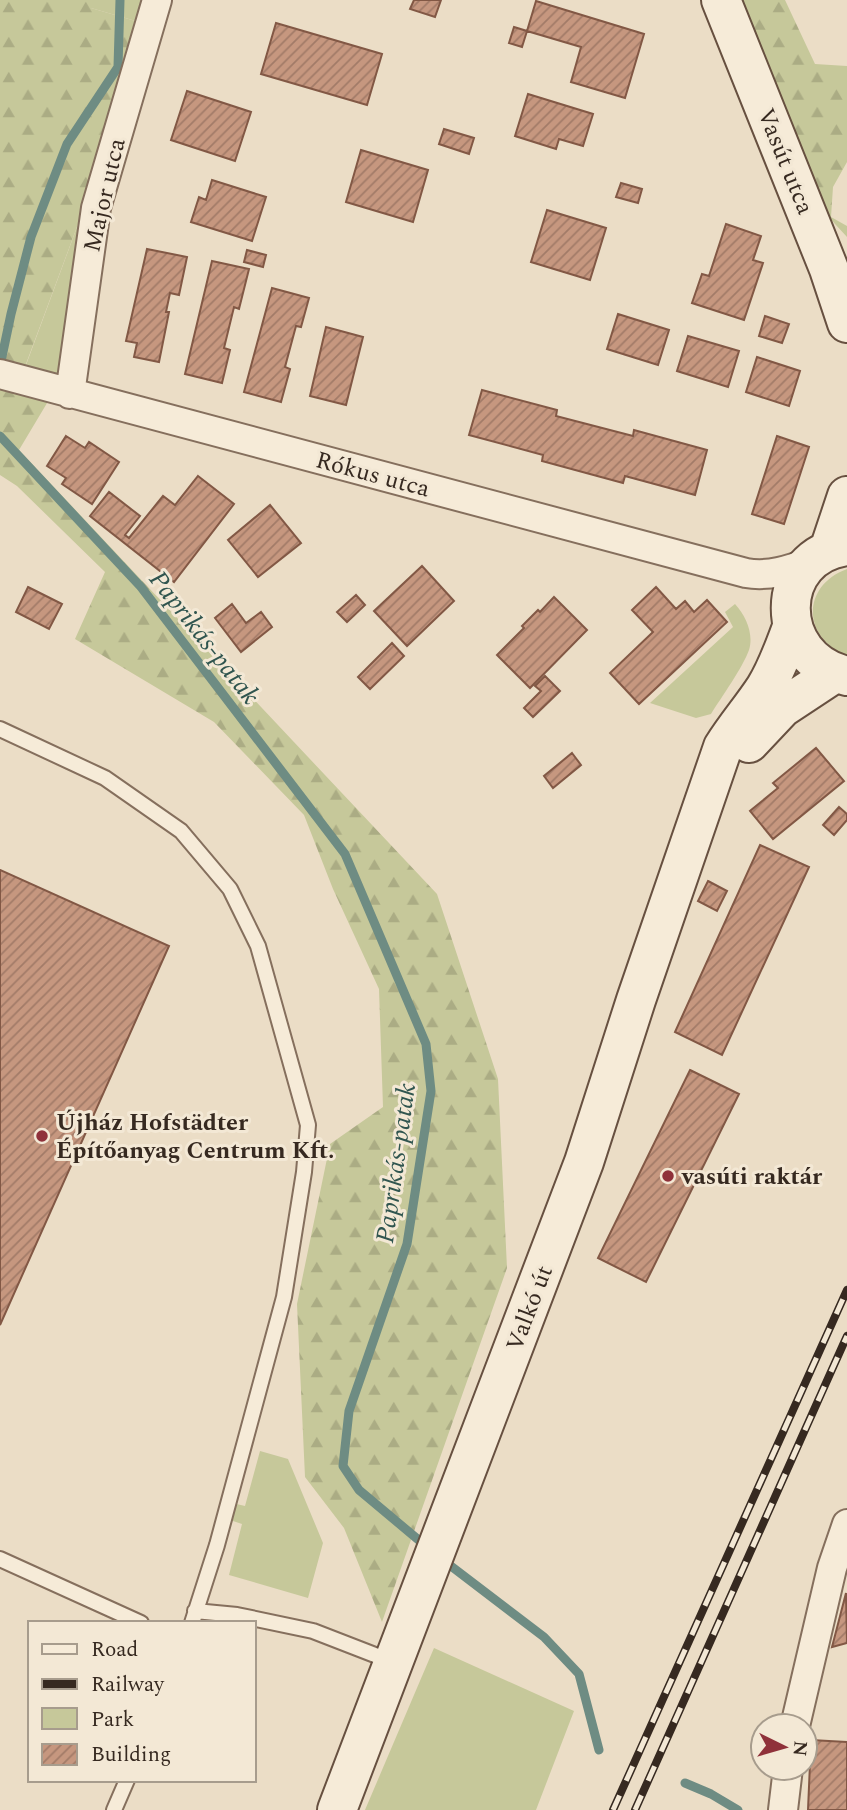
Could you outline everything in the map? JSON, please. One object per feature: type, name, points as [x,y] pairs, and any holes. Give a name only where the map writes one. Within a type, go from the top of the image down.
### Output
[{"type":"street","name":"Major utca","points":[[70,394],[96,208],[157,0]]},
{"type":"street","name":"Vasút utca","points":[[721,0],[829,269],[847,323]]},
{"type":"street","name":"Rókus utca","points":[[8,376],[746,573],[756,575],[781,572],[829,553]]},
{"type":"street","points":[[829,553],[847,496]]},
{"type":"street","name":"Valkó út","points":[[337,1810],[584,1162],[723,747],[738,722],[764,690],[778,665],[791,621],[791,599],[798,579],[829,553]]},
{"type":"street","name":"Rókus utca","points":[[746,573],[773,593],[791,621]]},
{"type":"street","points":[[791,621],[799,644],[808,656],[821,667],[841,675]]},
{"type":"street","points":[[705,800],[759,730],[782,708],[841,675]]},
{"type":"street","points":[[798,1712],[832,1568],[847,1524]]},
{"type":"street","points":[[783,1810],[786,1782]]},
{"type":"lane","points":[[0,729],[105,778],[181,831],[230,889],[258,946],[308,1125],[304,1172],[284,1297],[217,1545],[193,1617],[237,1615],[313,1631],[394,1662]]},
{"type":"lane","points":[[0,1559],[137,1621]]},
{"type":"lane","points":[[114,1810],[126,1782]]},
{"type":"green space","points":[[0,0],[91,0],[91,8],[139,22],[87,200],[26,364],[65,373],[19,450],[437,894],[498,1079],[507,1268],[382,1622],[344,1528],[305,1477],[297,1304],[330,1144],[383,1107],[379,989],[333,889],[304,815],[214,722],[75,639],[105,572],[17,486],[0,475]]},
{"type":"green space","points":[[91,0],[144,0],[139,22],[91,8]]},
{"type":"green space","points":[[735,0],[785,0],[815,64],[847,66],[847,162],[833,187],[831,217],[847,226],[847,237],[824,212]]},
{"type":"green space","points":[[87,200],[65,373],[26,365]]},
{"type":"green space","points":[[847,569],[847,656],[832,648],[822,637],[815,625],[813,612],[821,587]]},
{"type":"green space","points":[[735,604],[748,626],[749,650],[711,714],[696,718],[650,703],[733,627],[725,612]]},
{"type":"green space","points":[[260,1451],[288,1459],[323,1543],[308,1598],[229,1575],[242,1524],[224,1518],[228,1502],[245,1506]]},
{"type":"green space","points":[[434,1648],[574,1711],[536,1810],[365,1810]]},
{"type":"building","points":[[414,0],[441,0],[435,17],[410,9]]},
{"type":"building","points":[[536,1],[644,34],[625,98],[571,82],[581,47],[527,31]]},
{"type":"building","points":[[276,23],[382,54],[367,105],[261,74]]},
{"type":"building","points":[[514,27],[527,31],[522,47],[509,43]]},
{"type":"building","points":[[187,91],[251,112],[235,161],[171,140]]},
{"type":"building","points":[[528,94],[593,114],[583,146],[559,139],[556,149],[515,136]]},
{"type":"building","points":[[444,129],[474,138],[469,154],[439,144]]},
{"type":"building","points":[[361,150],[428,170],[413,222],[346,202]]},
{"type":"building","points":[[212,180],[266,197],[252,241],[191,222],[199,197],[206,200]]},
{"type":"building","points":[[621,183],[642,189],[638,203],[616,197]]},
{"type":"building","points":[[547,210],[606,228],[590,280],[531,262]]},
{"type":"building","points":[[726,224],[761,236],[753,260],[763,263],[744,320],[692,303],[702,274],[709,276]]},
{"type":"building","points":[[147,249],[187,257],[179,295],[170,293],[159,362],[134,357],[137,343],[126,341]]},
{"type":"building","points":[[247,250],[266,255],[263,267],[244,262]]},
{"type":"building","points":[[212,261],[249,269],[239,309],[234,307],[224,348],[230,350],[222,383],[185,374]]},
{"type":"building","points":[[272,288],[309,298],[301,327],[296,326],[285,367],[290,369],[281,402],[244,392]]},
{"type":"building","points":[[618,314],[669,330],[658,365],[607,349]]},
{"type":"building","points":[[765,316],[789,324],[782,343],[759,336]]},
{"type":"building","points":[[326,327],[363,337],[346,405],[310,396]]},
{"type":"building","points":[[688,336],[739,351],[728,387],[677,371]]},
{"type":"building","points":[[757,357],[800,371],[789,406],[746,392]]},
{"type":"building","points":[[482,390],[557,410],[556,416],[633,436],[634,430],[707,450],[695,495],[625,476],[623,483],[542,461],[543,455],[469,435]]},
{"type":"building","points":[[66,436],[85,448],[89,442],[119,462],[92,504],[62,484],[66,478],[47,466]]},
{"type":"building","points":[[777,436],[809,447],[784,524],[752,514]]},
{"type":"building","points":[[198,476],[234,504],[174,582],[90,516],[109,492],[140,516],[125,535],[129,538],[163,496],[175,505]]},
{"type":"building","points":[[270,505],[301,543],[258,577],[228,540]]},
{"type":"building","points":[[422,566],[454,601],[407,646],[374,611]]},
{"type":"building","points":[[28,587],[62,604],[49,629],[16,612]]},
{"type":"building","points":[[656,587],[676,609],[685,601],[694,612],[707,600],[727,622],[639,704],[610,673],[653,632],[632,610]]},
{"type":"building","points":[[356,595],[365,605],[347,622],[337,612]]},
{"type":"building","points":[[554,597],[587,630],[530,688],[497,655],[524,628],[522,626]]},
{"type":"building","points":[[232,604],[246,623],[261,612],[272,627],[241,652],[215,618]]},
{"type":"building","points":[[392,643],[404,656],[370,689],[358,677]]},
{"type":"building","points":[[545,676],[560,691],[533,717],[524,708],[541,691],[535,686]]},
{"type":"building","points":[[816,748],[844,781],[773,839],[750,811],[778,788],[773,783]]},
{"type":"building","points":[[572,753],[581,765],[553,788],[544,776]]},
{"type":"building","points":[[839,807],[847,814],[847,820],[834,835],[823,825]]},
{"type":"building","points":[[760,845],[809,867],[722,1055],[675,1032]]},
{"type":"building","name":"Újház Hofstädter Építőanyag Centrum Kft.","points":[[0,870],[169,946],[0,1325]]},
{"type":"building","points":[[708,881],[727,891],[717,911],[698,901]]},
{"type":"building","name":"vasúti raktár","points":[[690,1070],[739,1094],[646,1282],[598,1258]]},
{"type":"building","points":[[846,1593],[847,1643],[832,1647]]},
{"type":"building","points":[[819,1740],[847,1742],[847,1810],[808,1810],[809,1782],[819,1782]]},
{"type":"waterway","name":"Paprikás-patak","points":[[0,366],[31,237],[67,144],[118,67],[120,0]]},
{"type":"waterway","name":"Paprikás-patak","points":[[0,436],[141,587],[345,854],[426,1044],[431,1091],[407,1244],[349,1411],[343,1466],[359,1490],[427,1547]]},
{"type":"waterway","name":"Paprikás-patak","points":[[443,1560],[544,1637],[579,1674],[599,1750]]},
{"type":"waterway","name":"Paprikás-patak","points":[[685,1783],[738,1810]]},
{"type":"railway","points":[[613,1810],[847,1290]]},
{"type":"railway","points":[[635,1810],[847,1336]]},
{"type":"place","name":"Újház Hofstädter Építőanyag Centrum Kft.","points":[[42,1136]]},
{"type":"place","name":"vasúti raktár","points":[[668,1176]]}]
